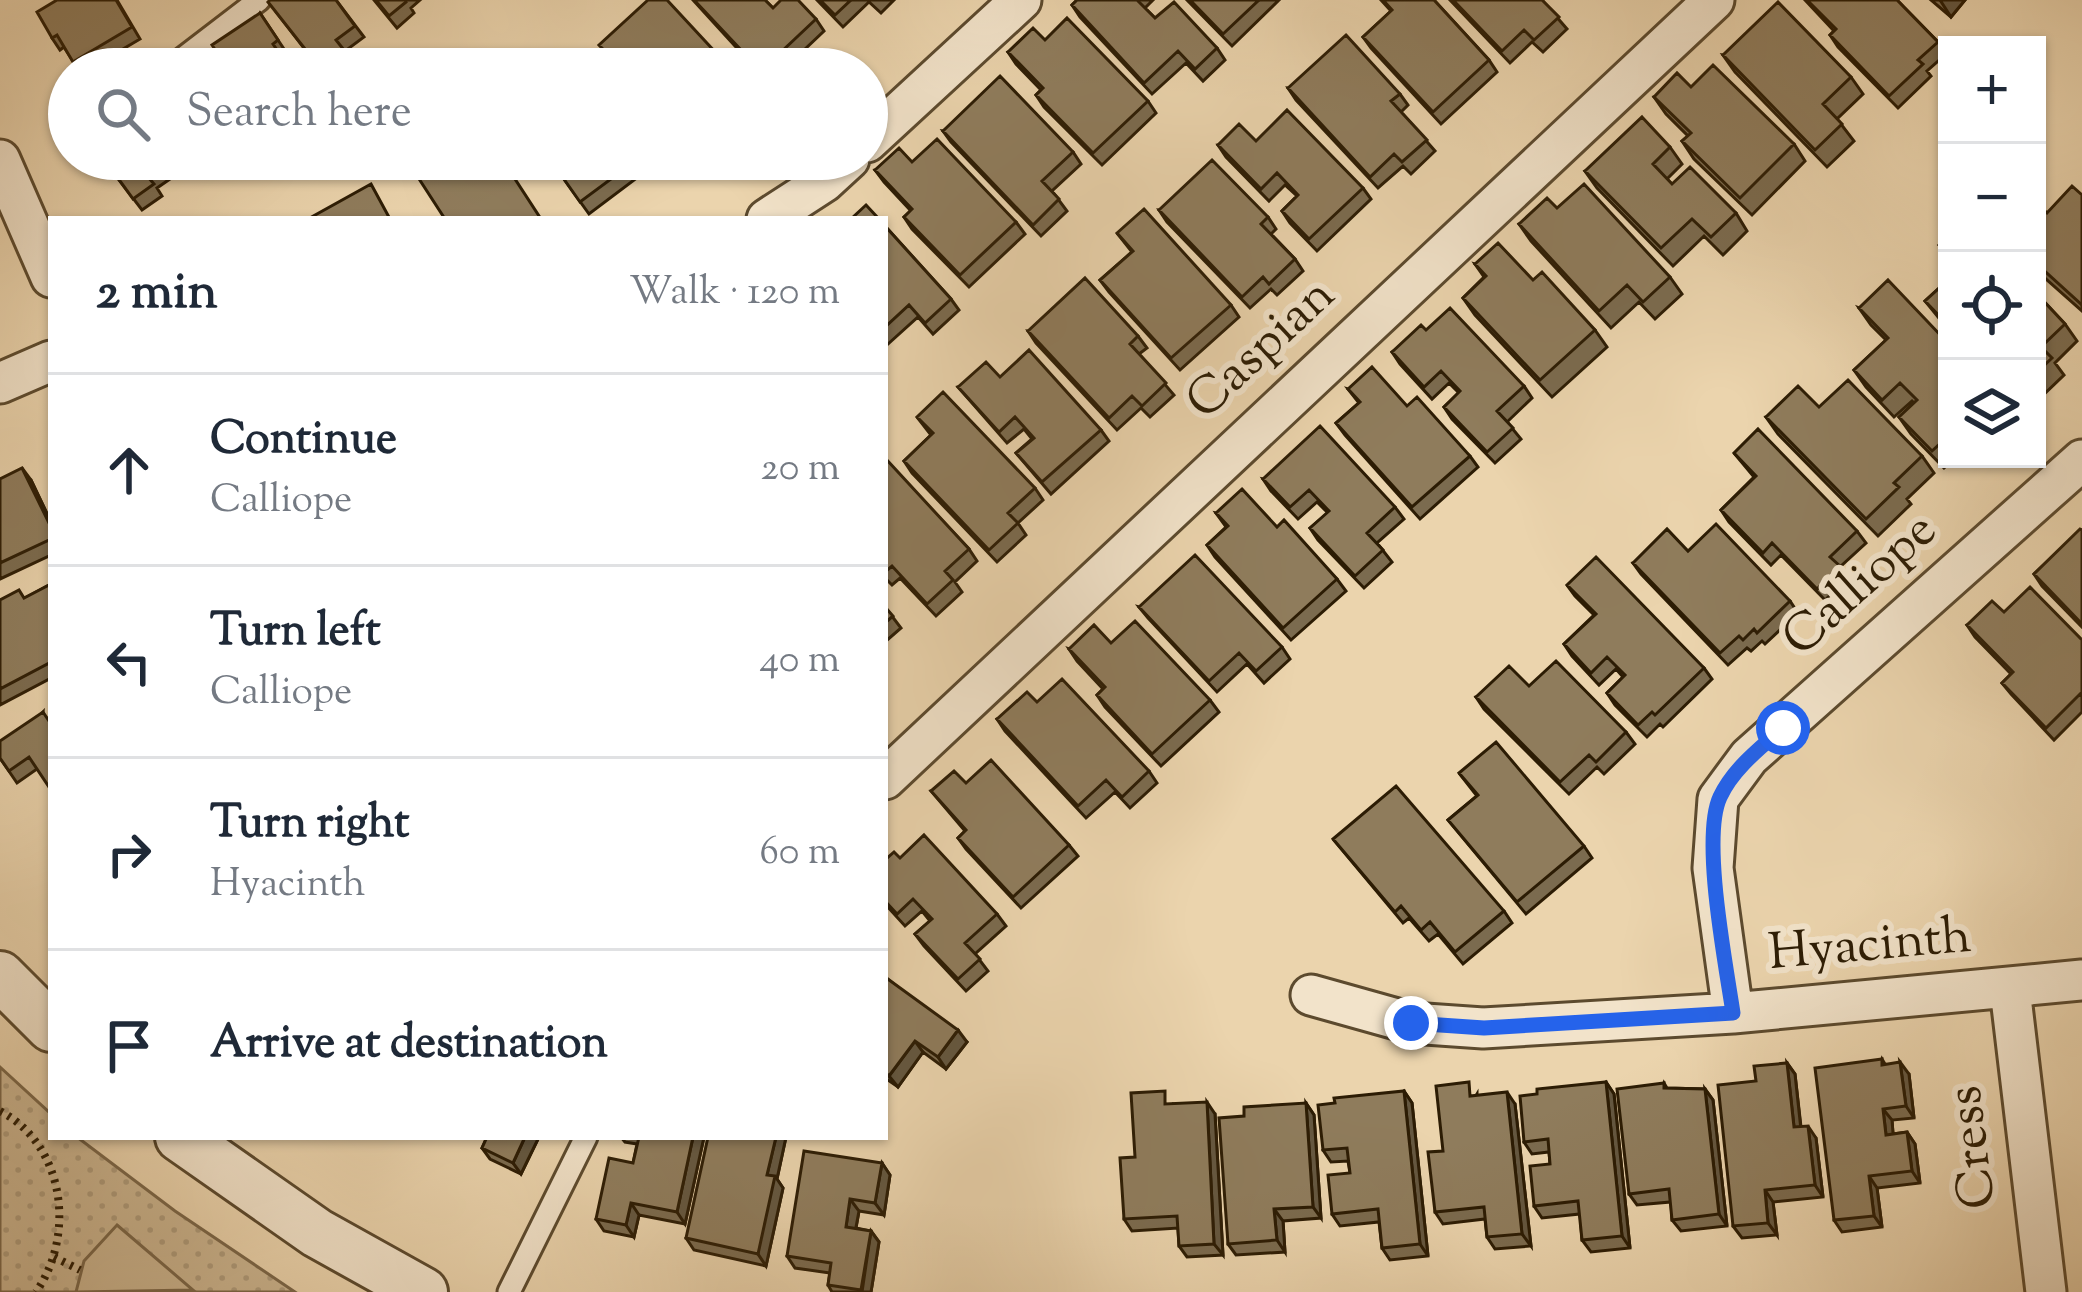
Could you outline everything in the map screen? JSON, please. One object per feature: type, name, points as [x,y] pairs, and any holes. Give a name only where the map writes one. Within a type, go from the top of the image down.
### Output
[{"type":"street","points":[[888,123],[1021,0]]},
{"type":"street","name":"Caspian","points":[[888,776],[1714,0]]},
{"type":"street","points":[[0,160],[48,270]]},
{"type":"street","points":[[771,216],[826,180]]},
{"type":"street","points":[[0,383],[48,362]]},
{"type":"street","name":"Calliope","points":[[1733,1013],[1713,868],[1718,800],[1749,757],[2082,460]]},
{"type":"street","points":[[0,976],[48,1024]]},
{"type":"street","name":"Hyacinth","points":[[1312,995],[1411,1023],[1484,1028],[1733,1013],[2082,980]]},
{"type":"street","name":"Cress","points":[[2010,989],[2046,1292]]},
{"type":"street","points":[[184,1140],[317,1233],[424,1292]]},
{"type":"lane","points":[[197,48],[260,0]]},
{"type":"lane","points":[[509,1292],[585,1140]]},
{"type":"path","points":[[0,1111],[25,1127],[46,1159],[61,1213],[54,1257],[36,1292]]},
{"type":"path","points":[[54,1257],[80,1270]]},
{"type":"shaded area","points":[[0,1067],[48,1111],[48,1140],[81,1140],[295,1292],[0,1292]]},
{"type":"shaded area","points":[[117,1225],[193,1290],[76,1292],[84,1261]]},
{"type":"building","points":[[57,0],[116,0],[132,27],[97,48],[65,48],[57,35],[52,38],[37,12]]},
{"type":"building","points":[[336,0],[355,26],[336,40],[342,48],[304,48],[268,2]]},
{"type":"building","points":[[376,0],[405,0],[406,2],[389,16]]},
{"type":"building","points":[[648,0],[667,0],[712,48],[602,48],[599,45]]},
{"type":"building","points":[[694,0],[765,0],[773,8],[781,0],[798,0],[816,19],[785,48],[739,48]]},
{"type":"building","points":[[820,0],[851,0],[835,15]]},
{"type":"building","points":[[1077,0],[1137,0],[1155,18],[1174,2],[1217,48],[1195,69],[1178,51],[1144,83],[1072,5]]},
{"type":"building","points":[[1190,0],[1259,0],[1223,34]]},
{"type":"building","points":[[1383,0],[1434,0],[1489,60],[1433,112],[1363,37],[1392,10]]},
{"type":"building","points":[[1453,0],[1542,0],[1559,17],[1534,40],[1524,30],[1502,51]]},
{"type":"building","points":[[1807,0],[1897,0],[1938,42],[1918,60],[1923,64],[1889,96],[1830,35],[1836,29]]},
{"type":"building","points":[[1778,2],[1851,77],[1823,104],[1842,124],[1815,150],[1723,55]]},
{"type":"building","points":[[260,13],[278,40],[273,44],[276,48],[212,45]]},
{"type":"building","points":[[1067,18],[1148,101],[1093,153],[1036,95],[1043,88],[1008,52],[1033,28],[1045,40]]},
{"type":"building","points":[[1346,35],[1400,94],[1391,101],[1427,140],[1402,162],[1394,154],[1370,177],[1288,88]]},
{"type":"building","points":[[1713,65],[1794,144],[1740,198],[1682,141],[1691,133],[1654,97],[1677,73],[1691,87]]},
{"type":"building","points":[[1000,76],[1073,152],[1042,181],[1059,199],[1033,225],[943,131]]},
{"type":"building","points":[[1287,110],[1363,188],[1309,239],[1282,211],[1298,195],[1277,173],[1261,189],[1218,145],[1239,124],[1256,141]]},
{"type":"building","points":[[1642,117],[1670,147],[1653,164],[1672,184],[1690,167],[1736,213],[1711,237],[1692,219],[1661,248],[1585,171]]},
{"type":"building","points":[[937,139],[1016,222],[960,275],[904,217],[912,209],[884,180],[888,158],[899,148],[912,162]]},
{"type":"building","points":[[1212,160],[1268,217],[1261,224],[1295,259],[1269,284],[1263,277],[1242,297],[1159,210]]},
{"type":"building","points":[[119,180],[151,180],[154,184],[133,199]]},
{"type":"building","points":[[420,180],[516,180],[539,216],[443,216]]},
{"type":"building","points":[[565,180],[610,180],[580,202]]},
{"type":"building","points":[[371,184],[388,216],[313,216]]},
{"type":"building","points":[[1584,184],[1670,277],[1643,302],[1627,285],[1599,311],[1519,224],[1547,198],[1557,208]]},
{"type":"building","points":[[2072,186],[2082,195],[2082,305],[2046,272],[2047,213]]},
{"type":"building","points":[[866,205],[876,216],[854,216]]},
{"type":"building","points":[[1144,209],[1231,305],[1171,358],[1100,280],[1133,251],[1117,233]]},
{"type":"building","points":[[888,229],[951,299],[925,323],[909,305],[888,324]]},
{"type":"building","points":[[1498,243],[1533,280],[1542,272],[1595,330],[1540,380],[1463,298],[1486,276],[1475,264]]},
{"type":"building","points":[[1085,278],[1138,336],[1130,344],[1166,383],[1142,406],[1132,396],[1109,418],[1028,331]]},
{"type":"building","points":[[1888,280],[1938,333],[1938,445],[1932,451],[1899,417],[1917,400],[1900,383],[1882,400],[1854,370],[1888,338],[1859,308]]},
{"type":"building","points":[[1938,289],[1938,315],[1925,301]]},
{"type":"building","points":[[2046,304],[2065,324],[2046,342]]},
{"type":"building","points":[[1450,308],[1524,386],[1497,411],[1513,428],[1487,452],[1444,407],[1460,391],[1441,371],[1424,387],[1392,352],[1421,325],[1426,330]]},
{"type":"building","points":[[1029,350],[1101,430],[1042,482],[1016,453],[1034,438],[1015,417],[999,432],[958,387],[986,362],[1000,377]]},
{"type":"building","points":[[1372,367],[1407,406],[1417,397],[1470,456],[1412,507],[1336,423],[1360,402],[1348,389]]},
{"type":"building","points":[[1848,380],[1922,456],[1866,519],[1766,417],[1798,386],[1819,407]]},
{"type":"building","points":[[943,392],[1035,488],[1008,513],[1018,523],[989,550],[904,461],[933,433],[917,417]]},
{"type":"building","points":[[1320,426],[1395,507],[1367,533],[1383,550],[1355,576],[1310,528],[1329,511],[1309,490],[1290,507],[1263,479]]},
{"type":"building","points":[[1758,429],[1857,531],[1830,557],[1840,566],[1817,589],[1772,543],[1763,553],[1721,510],[1756,476],[1734,453]]},
{"type":"building","points":[[888,461],[969,549],[945,571],[953,580],[927,604],[892,566],[888,569]]},
{"type":"building","points":[[22,468],[48,521],[48,540],[0,563],[0,479]]},
{"type":"building","points":[[1242,489],[1277,527],[1284,520],[1337,579],[1283,628],[1207,545],[1228,526],[1216,513]]},
{"type":"building","points":[[1716,524],[1790,601],[1757,633],[1754,629],[1743,640],[1739,636],[1720,653],[1633,563],[1667,529],[1688,551]]},
{"type":"building","points":[[2082,530],[2082,624],[2034,574]]},
{"type":"building","points":[[1195,555],[1282,647],[1256,671],[1239,653],[1209,681],[1139,607]]},
{"type":"building","points":[[1596,557],[1704,668],[1638,725],[1607,693],[1625,675],[1607,657],[1591,673],[1564,644],[1596,614],[1567,585]]},
{"type":"building","points":[[48,586],[48,664],[0,689],[0,600],[19,590],[24,598]]},
{"type":"building","points":[[2030,587],[2082,640],[2082,696],[2046,728],[2002,683],[2013,672],[1967,625],[1992,601],[2004,612]]},
{"type":"building","points":[[1135,621],[1210,700],[1152,754],[1097,695],[1105,687],[1069,649],[1094,625],[1111,643]]},
{"type":"building","points":[[1556,661],[1626,732],[1596,762],[1589,755],[1560,782],[1476,697],[1509,666],[1529,686]]},
{"type":"building","points":[[1062,679],[1149,771],[1122,797],[1106,780],[1078,806],[997,719],[1027,692],[1037,702]]},
{"type":"building","points":[[43,712],[48,720],[48,786],[29,757],[9,771],[0,758],[0,741]]},
{"type":"building","points":[[1496,742],[1584,846],[1517,902],[1448,820],[1478,795],[1459,773]]},
{"type":"building","points":[[991,760],[1069,845],[1013,897],[958,838],[966,830],[931,791],[954,771],[966,783]]},
{"type":"building","points":[[1396,786],[1504,911],[1455,952],[1430,922],[1421,930],[1401,906],[1395,912],[1333,839]]},
{"type":"building","points":[[924,835],[997,914],[965,943],[980,959],[958,979],[915,934],[932,919],[913,899],[897,914],[888,904],[888,857],[894,852],[900,858]]},
{"type":"building","points":[[888,979],[958,1030],[938,1057],[915,1041],[889,1076]]},
{"type":"building","points":[[1882,1059],[1882,1065],[1900,1062],[1906,1106],[1883,1109],[1886,1135],[1907,1132],[1912,1171],[1869,1176],[1874,1216],[1834,1220],[1815,1068]]},
{"type":"building","points":[[1787,1063],[1794,1127],[1808,1126],[1815,1185],[1765,1190],[1768,1223],[1733,1226],[1718,1085],[1756,1081],[1754,1066]]},
{"type":"building","points":[[1469,1082],[1470,1096],[1507,1092],[1522,1234],[1487,1237],[1484,1207],[1435,1212],[1428,1152],[1443,1151],[1436,1086]]},
{"type":"building","points":[[1606,1082],[1622,1236],[1582,1240],[1578,1201],[1534,1206],[1530,1166],[1550,1164],[1548,1139],[1524,1142],[1520,1096],[1537,1094],[1537,1089]]},
{"type":"building","points":[[1664,1083],[1664,1088],[1705,1089],[1719,1214],[1672,1220],[1669,1189],[1629,1194],[1617,1089]]},
{"type":"building","points":[[1165,1091],[1165,1104],[1207,1102],[1214,1244],[1179,1246],[1177,1216],[1124,1219],[1120,1158],[1135,1157],[1131,1093]]},
{"type":"building","points":[[1404,1091],[1420,1244],[1382,1248],[1378,1209],[1332,1214],[1328,1175],[1350,1173],[1347,1148],[1323,1150],[1318,1105],[1335,1103],[1334,1098]]},
{"type":"building","points":[[1306,1103],[1313,1207],[1274,1209],[1277,1240],[1228,1244],[1219,1118],[1244,1116],[1244,1107]]},
{"type":"building","points":[[486,1140],[524,1140],[513,1163],[482,1148]]},
{"type":"building","points":[[638,1140],[692,1140],[677,1212],[631,1203],[626,1225],[596,1219],[609,1158],[633,1163]]},
{"type":"building","points":[[707,1140],[775,1140],[767,1175],[775,1176],[758,1254],[686,1238]]},
{"type":"building","points":[[804,1151],[882,1163],[875,1203],[850,1199],[846,1227],[871,1231],[861,1290],[828,1285],[831,1263],[787,1256]]},
{"type":"route","points":[[1411,1023],[1484,1028],[1733,1013],[1713,868],[1718,800],[1749,757],[1783,728]]}]
